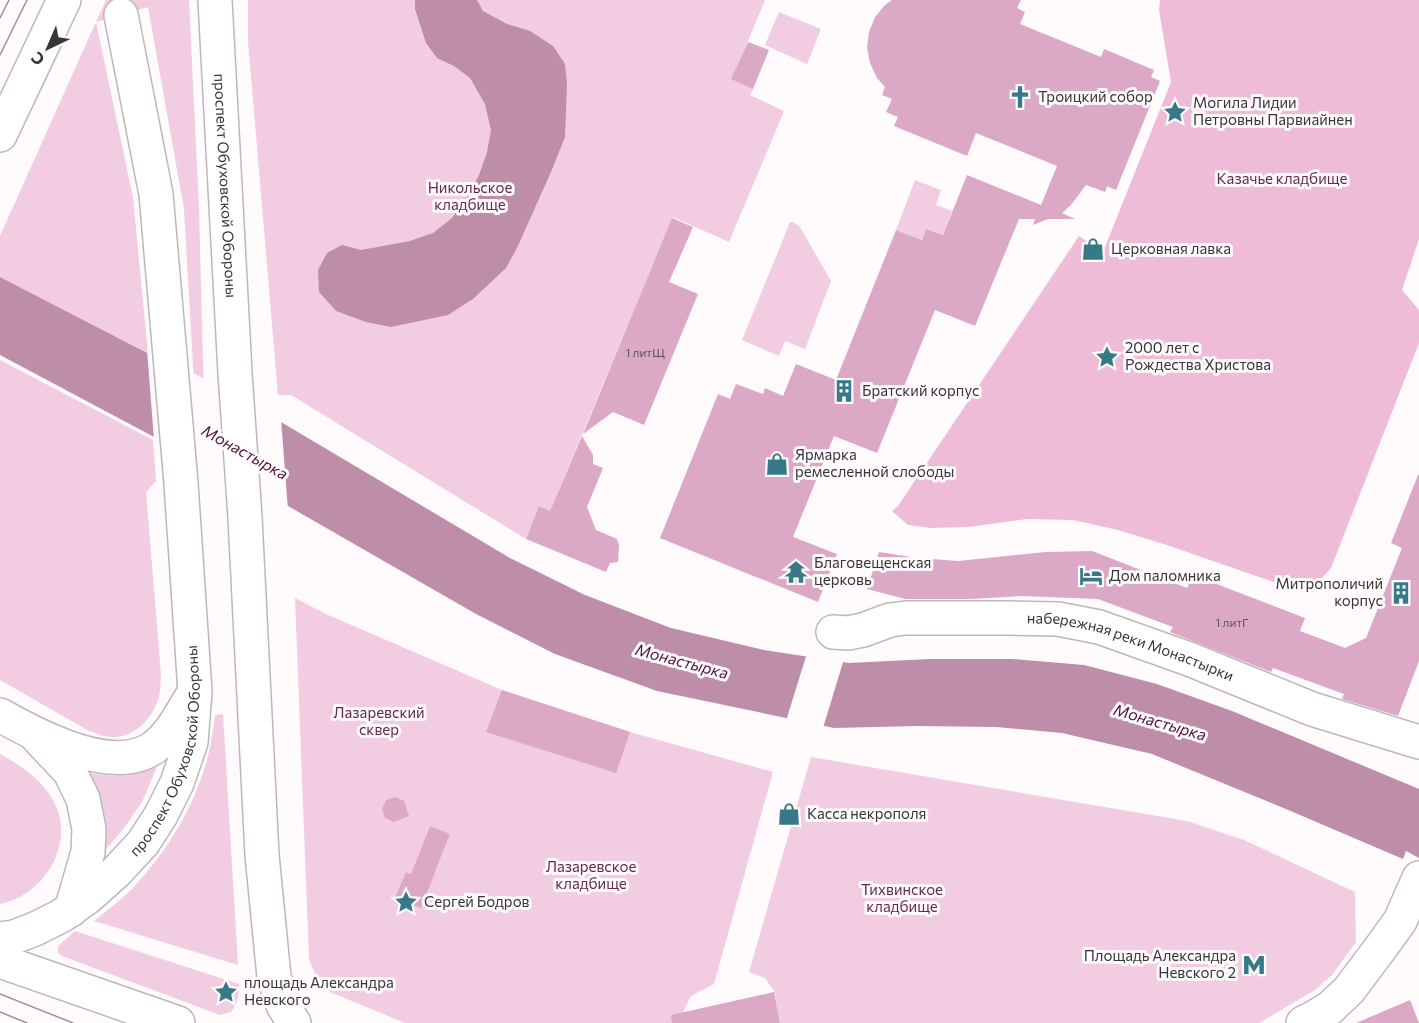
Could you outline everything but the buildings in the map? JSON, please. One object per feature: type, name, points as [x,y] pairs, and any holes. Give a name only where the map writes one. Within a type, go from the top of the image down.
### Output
[{"type":"main road","points":[[0,135],[64,0]]},
{"type":"main road","name":"проспект Обуховской Обороны","points":[[215,0],[263,866],[274,977],[283,1005],[294,1023]]},
{"type":"main road","name":"проспект Обуховской Обороны","points":[[0,939],[14,937],[36,929],[71,910],[116,872],[143,843],[161,815],[177,783],[190,742],[195,692],[170,338],[156,194],[121,15]]},
{"type":"main road","name":"набережная реки Монастырки","points":[[833,632],[855,632],[890,620],[906,618],[1058,620],[1099,627],[1189,659],[1312,709],[1419,742]]},
{"type":"main road","points":[[0,715],[35,735],[102,757],[125,758],[144,753],[164,738],[195,692]]},
{"type":"main road","points":[[35,735],[70,772],[80,792],[86,814],[89,829],[88,852],[71,910]]},
{"type":"main road","points":[[1303,1023],[1330,1008],[1349,990],[1400,921],[1417,884]]},
{"type":"main road","points":[[0,961],[178,1023]]},
{"type":"green space","points":[[106,0],[189,0],[199,210],[204,401],[195,401],[184,209],[148,7],[96,22]]},
{"type":"green space","name":"Никольское кладбище","points":[[248,0],[765,0],[732,79],[753,89],[750,95],[784,111],[729,242],[673,217],[550,511],[539,506],[526,539],[291,395],[278,395],[248,41]]},
{"type":"green space","name":"Казачье кладбище","points":[[1160,0],[1419,0],[1419,239],[1402,290],[1419,310],[1419,343],[1331,568],[1317,582],[1307,586],[1288,587],[1167,545],[1118,530],[1073,520],[1027,519],[968,527],[930,528],[908,525],[892,511],[898,506],[1079,236],[1103,252],[1171,82],[1159,10]]},
{"type":"green space","points":[[779,12],[821,29],[807,64],[765,45]]},
{"type":"green space","points":[[96,22],[133,198],[148,353],[0,277],[0,236]]},
{"type":"green space","points":[[915,180],[941,190],[936,205],[952,211],[943,235],[926,229],[922,240],[896,230]]},
{"type":"green space","points":[[790,222],[800,227],[831,281],[805,349],[785,341],[779,356],[742,340]]},
{"type":"green space","points":[[0,360],[153,440],[156,481],[146,492],[161,675],[160,690],[150,716],[138,729],[122,736],[103,736],[89,731],[0,680]]},
{"type":"green space","name":"Лазаревское кладбище","points":[[295,598],[326,614],[502,690],[630,732],[773,772],[714,984],[691,996],[683,1012],[685,1023],[405,1023],[330,992],[316,977],[309,959]],"holes":[[[430,826],[450,834],[434,875],[414,867]],[[406,872],[431,882],[396,897]]]},
{"type":"green space","points":[[223,714],[238,965],[94,921],[133,888],[170,841],[189,807],[204,771],[215,715]]},
{"type":"green space","points":[[0,754],[30,774],[44,787],[54,802],[60,818],[61,834],[52,865],[42,879],[16,899],[0,904]]},
{"type":"green space","name":"Тихвинское кладбище","points":[[811,757],[1187,821],[1244,840],[1355,892],[1356,942],[1332,975],[1315,990],[1259,1023],[780,1023],[774,991],[765,978],[749,972]]},
{"type":"green space","points":[[157,767],[142,802],[101,855],[86,773],[115,776]]},
{"type":"green space","points":[[75,931],[239,984],[235,1006],[231,1012],[220,1015],[62,956],[58,953],[58,946]]},
{"type":"water","points":[[415,0],[477,0],[483,11],[507,24],[530,31],[553,46],[565,64],[567,84],[565,137],[517,248],[506,268],[473,299],[448,315],[391,327],[366,322],[336,311],[319,292],[318,270],[327,253],[342,245],[361,250],[410,241],[433,233],[452,218],[479,175],[487,152],[491,130],[485,104],[470,78],[454,66],[437,58],[426,43],[415,9]]},
{"type":"water","name":"Монастырка","points":[[0,277],[281,422],[510,558],[585,595],[671,628],[764,650],[849,663],[930,659],[1012,659],[1084,665],[1157,684],[1232,711],[1419,789],[1419,858],[1406,851],[1403,859],[1152,754],[1062,733],[996,727],[834,728],[657,691],[555,654],[476,614],[288,506],[0,355]]},
{"type":"pier","points":[[147,349],[281,419],[288,510],[154,440]]},
{"type":"pier","points":[[807,653],[844,659],[823,728],[786,721]]},
{"type":"tram line","points":[[0,18],[9,0]]},
{"type":"tram line","points":[[0,55],[27,0]]},
{"type":"tram line","points":[[0,994],[73,1023]]},
{"type":"tram line","points":[[0,1012],[27,1023]]},
{"type":"place","name":"Троицкий собор","points":[[1020,97]]},
{"type":"place","name":"Могила Лидии Петровны Парвиайнен","points":[[1175,112]]},
{"type":"place","name":"Церковная лавка","points":[[1093,249]]},
{"type":"place","name":"2000 лет с Рождества Христова","points":[[1107,357]]},
{"type":"place","name":"Братский корпус","points":[[844,391]]},
{"type":"place","name":"Ярмарка ремесленной слободы","points":[[777,464]]},
{"type":"place","name":"Благовещенская церковь","points":[[796,572]]},
{"type":"place","name":"Дом паломника","points":[[1091,576]]},
{"type":"place","name":"Митрополичий корпус","points":[[1401,593]]},
{"type":"place","name":"Касса некрополя","points":[[789,814]]},
{"type":"place","name":"Сергей Бодров","points":[[406,902]]},
{"type":"place","name":"Площадь Александра Невского 2","points":[[1254,965]]},
{"type":"place","name":"площадь Александра Невского","points":[[226,992]]},
{"type":"park label","name":"Лазаревский сквер","points":[[379,722]]}]
